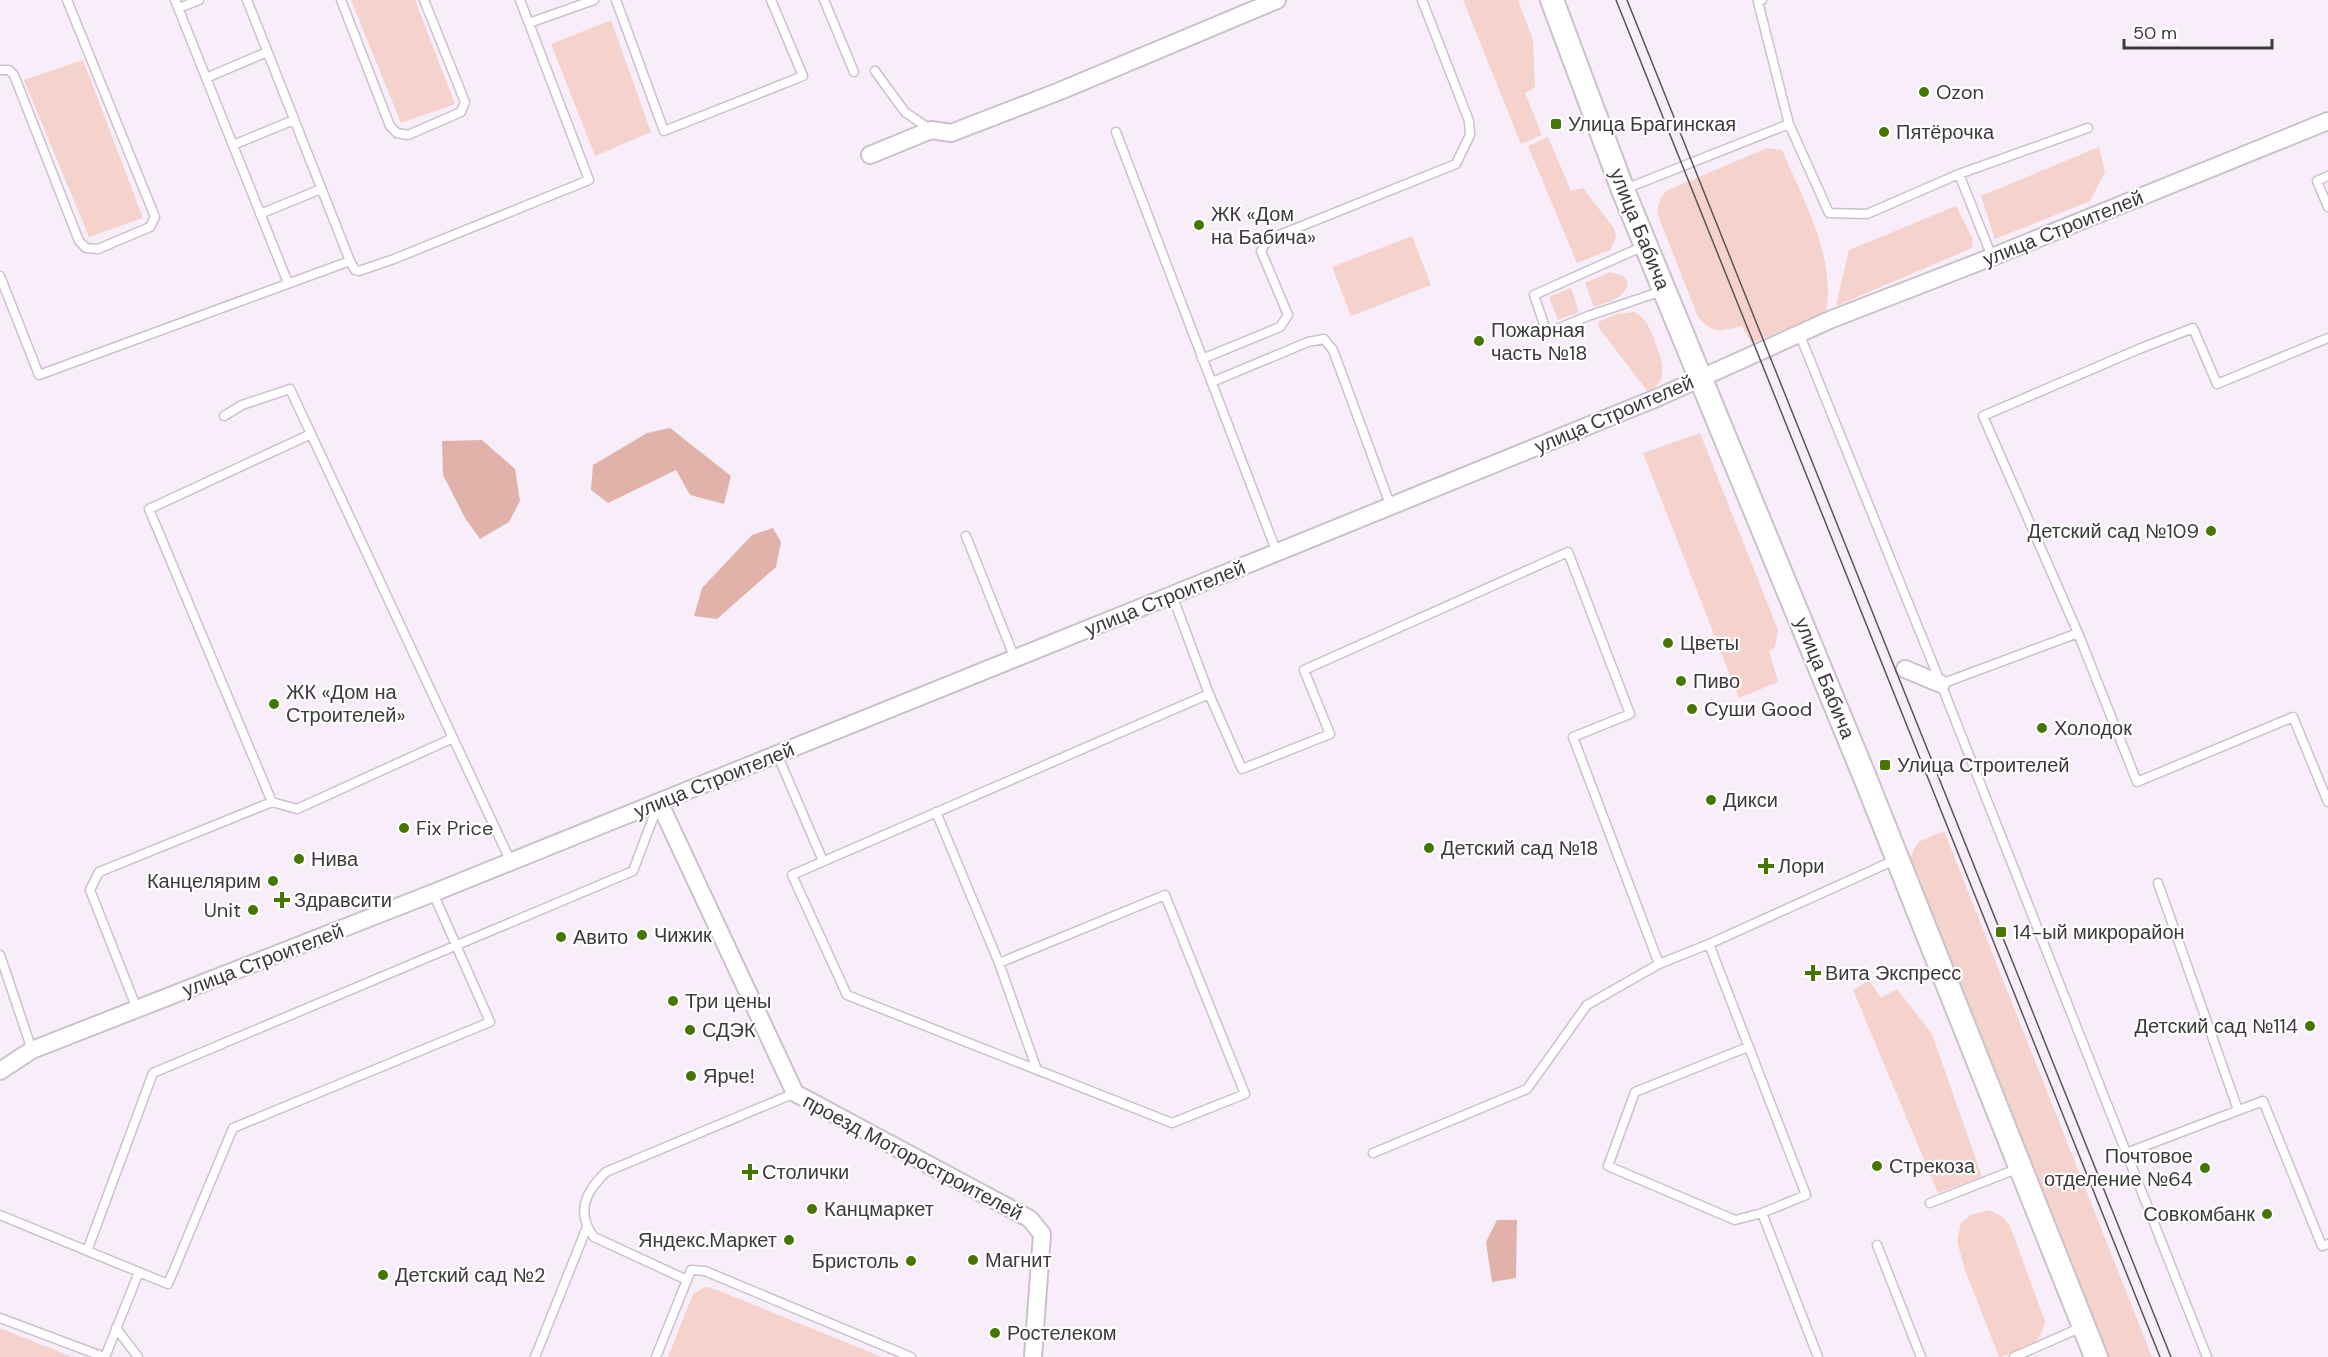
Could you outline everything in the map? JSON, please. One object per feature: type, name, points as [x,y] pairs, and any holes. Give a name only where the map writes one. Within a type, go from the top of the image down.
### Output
[{"type":"street","points":[[870,155],[931,130],[951,133],[1060,91],[1277,0]]},
{"type":"street","name":"улица Бабича","points":[[1552,0],[1623,189],[1898,858],[2096,1357]]},
{"type":"street","name":"улица Строителей","points":[[0,1071],[32,1050],[511,862],[1172,596],[1650,401],[1799,333],[2328,121]]},
{"type":"street","points":[[1905,669],[1941,684]]},
{"type":"street","name":"проезд Моторостроителей","points":[[659,802],[795,1093],[1030,1219],[1042,1234],[1033,1357]]},
{"type":"lane","points":[[0,70],[9,70],[14,75],[79,241],[86,248],[98,249],[150,227],[155,217],[66,0]]},
{"type":"lane","points":[[199,0],[177,4],[288,283]]},
{"type":"lane","points":[[247,0],[355,270],[368,268],[589,180],[520,0]]},
{"type":"lane","points":[[340,0],[390,126],[397,133],[408,135],[461,112],[465,102],[424,0]]},
{"type":"lane","points":[[529,23],[594,0]]},
{"type":"lane","points":[[616,0],[664,131],[802,76],[771,0]]},
{"type":"lane","points":[[824,0],[854,72]]},
{"type":"lane","points":[[1202,358],[1280,327],[1288,315],[1261,251],[1267,240],[1456,164],[1470,135],[1469,121],[1422,0]]},
{"type":"lane","points":[[1762,0],[1758,2],[1789,124],[1829,213],[1867,214],[1959,174],[2088,128]]},
{"type":"lane","points":[[206,78],[267,52]]},
{"type":"lane","points":[[875,71],[905,112],[931,130]]},
{"type":"lane","points":[[233,146],[294,120]]},
{"type":"lane","points":[[1623,189],[1789,124]]},
{"type":"lane","points":[[1116,132],[1277,553]]},
{"type":"lane","points":[[1959,174],[1992,257]]},
{"type":"lane","points":[[2328,176],[2317,181],[2328,207]]},
{"type":"lane","points":[[260,214],[321,189]]},
{"type":"lane","points":[[1646,245],[1534,295],[1547,333],[1588,316],[1665,290]]},
{"type":"lane","points":[[0,276],[39,375],[350,261]]},
{"type":"lane","points":[[2328,338],[2217,384],[2193,328],[1983,416],[2078,633],[2138,782],[2293,717],[2328,802]]},
{"type":"lane","points":[[1799,333],[1941,684],[2207,1357]]},
{"type":"lane","points":[[1212,382],[1308,342],[1324,339],[1333,350],[1391,507]]},
{"type":"lane","points":[[224,416],[242,405],[290,389],[511,862]]},
{"type":"lane","points":[[272,802],[148,509],[311,434]]},
{"type":"lane","points":[[966,537],[1015,659]]},
{"type":"lane","points":[[1172,596],[1209,694],[1242,769],[1330,734],[1304,670],[1568,552],[1630,714],[1573,737],[1659,964]]},
{"type":"lane","points":[[1941,684],[2078,633]]},
{"type":"lane","points":[[999,963],[1165,895],[1245,1094],[1172,1123],[847,995],[792,875],[1209,694]]},
{"type":"lane","points":[[137,1009],[90,890],[99,872],[272,802],[297,809],[453,738]]},
{"type":"lane","points":[[777,754],[823,861]]},
{"type":"lane","points":[[87,1251],[153,1073],[633,871],[659,802]]},
{"type":"lane","points":[[936,812],[999,963],[1037,1070]]},
{"type":"lane","points":[[1373,1153],[1527,1089],[1587,1005],[1659,964],[1709,944],[1898,858]]},
{"type":"lane","points":[[2158,883],[2238,1110]]},
{"type":"lane","points":[[0,1215],[168,1284],[233,1128],[490,1022],[433,893]]},
{"type":"lane","points":[[1709,944],[1806,1195],[1761,1213],[1735,1220],[1608,1166],[1635,1092],[1748,1047]]},
{"type":"lane","points":[[0,955],[32,1050]]},
{"type":"lane","points":[[687,1280],[594,1237],[587,1227],[583,1213],[592,1185],[606,1172],[795,1093]]},
{"type":"lane","points":[[2126,1153],[2263,1101],[2322,1246],[2328,1244]]},
{"type":"lane","points":[[1930,1203],[2019,1167]]},
{"type":"lane","points":[[1761,1213],[1818,1357]]},
{"type":"lane","points":[[535,1357],[587,1227]]},
{"type":"lane","points":[[1877,1245],[1921,1357]]},
{"type":"lane","points":[[656,1357],[691,1270],[705,1271],[911,1357]]},
{"type":"lane","points":[[0,1318],[104,1357],[139,1272]]},
{"type":"lane","points":[[2014,1357],[2084,1326]]},
{"type":"lane","points":[[116,1328],[138,1357]]},
{"type":"shaded area","points":[[351,0],[415,0],[455,104],[401,123]]},
{"type":"shaded area","points":[[1463,0],[1518,0],[1533,40],[1535,87],[1525,93],[1542,135],[1521,144]]},
{"type":"shaded area","points":[[611,20],[651,132],[595,156],[551,44]]},
{"type":"shaded area","points":[[83,60],[143,218],[89,237],[24,80]]},
{"type":"shaded area","points":[[1548,137],[1571,191],[1583,188],[1614,228],[1616,237],[1610,250],[1577,263],[1528,146]]},
{"type":"shaded area","points":[[2099,147],[2105,172],[2090,201],[1995,239],[1981,196]]},
{"type":"shaded area","points":[[1767,148],[1782,150],[1808,209],[1822,250],[1828,292],[1826,313],[1751,343],[1742,326],[1723,330],[1713,329],[1698,317],[1657,213],[1660,200],[1666,191]]},
{"type":"shaded area","points":[[1956,206],[1973,240],[1972,248],[1836,306],[1849,250]]},
{"type":"shaded area","points":[[1412,236],[1431,285],[1351,316],[1332,267]]},
{"type":"shaded area","points":[[1610,272],[1623,276],[1628,282],[1626,288],[1616,299],[1594,307],[1585,283]]},
{"type":"shaded area","points":[[1571,288],[1579,312],[1558,320],[1549,297]]},
{"type":"shaded area","points":[[1634,312],[1648,325],[1662,363],[1662,376],[1655,387],[1648,392],[1599,328],[1598,322],[1617,314]]},
{"type":"shaded area","points":[[670,428],[731,476],[724,504],[690,495],[676,470],[608,503],[591,490],[593,465],[647,433]]},
{"type":"shaded area","points":[[1700,433],[1778,630],[1775,647],[1769,651],[1778,682],[1739,698],[1643,453]]},
{"type":"shaded area","points":[[482,440],[515,469],[520,501],[509,522],[480,539],[465,518],[443,475],[442,441]]},
{"type":"shaded area","points":[[773,528],[781,542],[776,567],[717,619],[694,616],[702,588],[752,535]]},
{"type":"shaded area","points":[[1944,831],[2152,1357],[2109,1357],[1910,858],[1918,842]]},
{"type":"shaded area","points":[[1869,980],[1881,998],[1897,989],[1932,1034],[1982,1177],[1938,1193],[1853,990]]},
{"type":"shaded area","points":[[1989,1210],[2003,1217],[2010,1226],[2045,1321],[2040,1336],[2035,1341],[2024,1349],[2001,1357],[1999,1357],[1965,1270],[1957,1241],[1961,1223],[1970,1215]]},
{"type":"shaded area","points":[[1497,1220],[1517,1220],[1516,1278],[1492,1282],[1486,1242]]},
{"type":"shaded area","points":[[705,1287],[882,1357],[668,1357],[693,1294]]},
{"type":"shaded area","points":[[0,1328],[72,1357],[0,1357]]},
{"type":"tram line","points":[[1616,0],[2160,1357]]},
{"type":"tram line","points":[[1627,0],[2171,1357]]},
{"type":"place","name":"Ozon","points":[[1924,92]]},
{"type":"place","name":"Улица Брагинская","points":[[1556,124]]},
{"type":"place","name":"Пятёрочка","points":[[1884,132]]},
{"type":"place","name":"ЖК «Дом на Бабича»","points":[[1199,225]]},
{"type":"place","name":"Пожарная часть №18","points":[[1479,341]]},
{"type":"place","name":"Детский сад №109","points":[[2211,531]]},
{"type":"place","name":"Цветы","points":[[1668,643]]},
{"type":"place","name":"Пиво","points":[[1681,681]]},
{"type":"place","name":"ЖК «Дом на Строителей»","points":[[274,704]]},
{"type":"place","name":"Суши Good","points":[[1692,709]]},
{"type":"place","name":"Холодок","points":[[2042,728]]},
{"type":"place","name":"Улица Строителей","points":[[1885,765]]},
{"type":"place","name":"Дикси","points":[[1711,800]]},
{"type":"place","name":"Fix Price","points":[[404,828]]},
{"type":"place","name":"Детский сад №18","points":[[1429,848]]},
{"type":"place","name":"Нива","points":[[299,859]]},
{"type":"place","name":"Лори","points":[[1766,866]]},
{"type":"place","name":"Канцелярим","points":[[273,881]]},
{"type":"place","name":"Здравсити","points":[[282,900]]},
{"type":"place","name":"Unit","points":[[253,910]]},
{"type":"place","name":"14-ый микрорайон","points":[[2001,932]]},
{"type":"place","name":"Чижик","points":[[642,935]]},
{"type":"place","name":"Авито","points":[[561,937]]},
{"type":"place","name":"Вита Экспресс","points":[[1813,973]]},
{"type":"place","name":"Три цены","points":[[673,1001]]},
{"type":"place","name":"Детский сад №114","points":[[2310,1026]]},
{"type":"place","name":"СДЭК","points":[[690,1030]]},
{"type":"place","name":"Ярче!","points":[[691,1076]]},
{"type":"place","name":"Стрекоза","points":[[1877,1166]]},
{"type":"place","name":"Почтовое отделение №64","points":[[2205,1168]]},
{"type":"place","name":"Столички","points":[[750,1172]]},
{"type":"place","name":"Канцмаркет","points":[[812,1209]]},
{"type":"place","name":"Совкомбанк","points":[[2267,1214]]},
{"type":"place","name":"Яндекс.Маркет","points":[[789,1240]]},
{"type":"place","name":"Магнит","points":[[973,1260]]},
{"type":"place","name":"Бристоль","points":[[911,1261]]},
{"type":"place","name":"Детский сад №2","points":[[383,1275]]},
{"type":"place","name":"Ростелеком","points":[[995,1333]]}]
